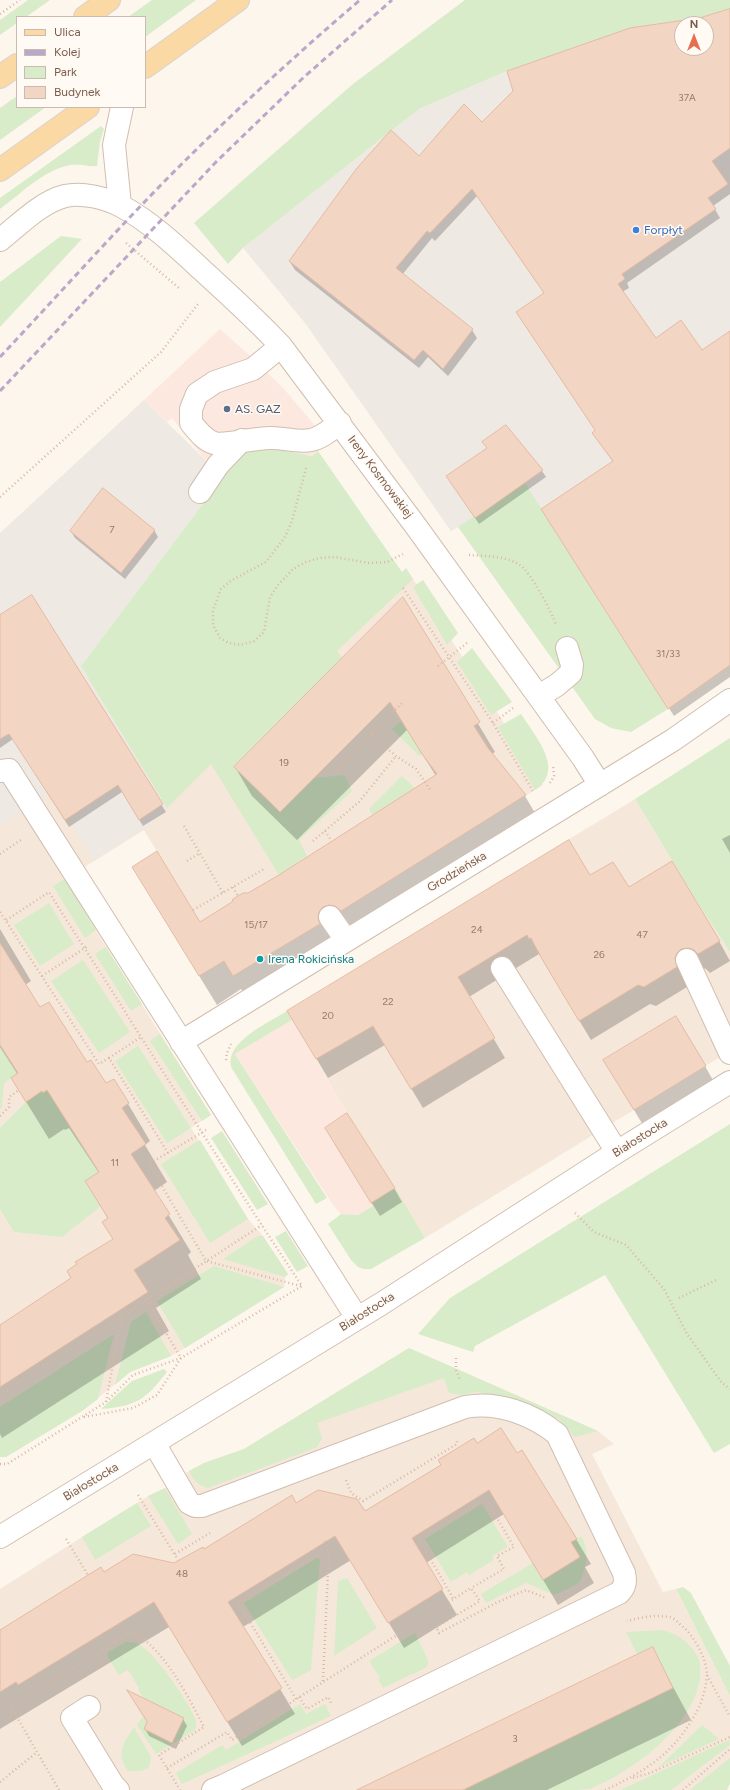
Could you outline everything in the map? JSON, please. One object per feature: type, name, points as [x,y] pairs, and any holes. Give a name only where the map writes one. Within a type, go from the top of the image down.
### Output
[{"type":"main road","points":[[86,16],[110,0]]},
{"type":"main road","points":[[146,65],[238,0]]},
{"type":"main road","points":[[0,77],[16,66]]},
{"type":"main road","points":[[0,170],[87,108]]},
{"type":"street","points":[[120,205],[114,145],[122,108]]},
{"type":"street","name":"Ireny Kosmowskiej","points":[[0,240],[38,210],[65,196],[88,196],[120,205],[153,228],[182,252],[257,320],[281,346],[340,423],[583,758],[600,785]]},
{"type":"street","points":[[281,346],[253,368],[215,382],[197,394],[191,409],[191,423],[201,435],[214,443],[226,444],[242,440],[271,437],[290,441],[311,440],[320,437],[340,423]]},
{"type":"street","points":[[200,492],[209,467],[242,440]]},
{"type":"street","points":[[538,696],[557,685],[571,673],[572,665],[567,648]]},
{"type":"street","name":"Grodzieńska","points":[[181,1042],[673,740],[730,700]]},
{"type":"street","points":[[0,771],[8,770],[112,931],[357,1318]]},
{"type":"street","points":[[330,917],[346,940]]},
{"type":"street","points":[[687,960],[730,1053]]},
{"type":"street","points":[[502,968],[617,1152]]},
{"type":"street","name":"Białostocka","points":[[0,1537],[357,1318],[617,1152],[730,1082]]},
{"type":"street","points":[[154,1443],[189,1503],[195,1506],[202,1506],[465,1407],[478,1404],[508,1410],[531,1417],[544,1423],[557,1434],[624,1573],[624,1588],[619,1593],[224,1786],[213,1790]]},
{"type":"street","points":[[89,1707],[72,1718],[113,1785],[118,1790]]},
{"type":"path","points":[[0,14],[20,0]]},
{"type":"path","points":[[121,239],[158,272]]},
{"type":"path","points":[[0,497],[161,352],[198,303]]},
{"type":"path","points":[[307,463],[292,521],[285,537],[266,562],[232,580],[221,589],[213,610],[213,625],[220,638],[229,643],[240,645],[254,641],[264,632],[270,598],[278,585],[293,569],[306,562],[319,558],[336,557],[369,563],[387,562],[408,552]]},
{"type":"path","points":[[463,554],[496,557],[521,565],[550,609],[555,621],[562,650],[567,648]]},
{"type":"path","points":[[403,588],[493,723],[536,796]]},
{"type":"path","points":[[438,666],[472,639]]},
{"type":"path","points":[[337,770],[402,703]]},
{"type":"path","points":[[493,723],[518,704]]},
{"type":"path","points":[[370,735],[396,756],[416,769],[431,791]]},
{"type":"path","points":[[313,841],[359,802],[396,756]]},
{"type":"path","points":[[548,786],[554,776],[552,759]]},
{"type":"path","points":[[184,826],[224,893]]},
{"type":"path","points":[[325,832],[331,840]]},
{"type":"path","points":[[187,860],[200,853]]},
{"type":"path","points":[[193,910],[264,869]]},
{"type":"path","points":[[233,887],[238,896]]},
{"type":"path","points":[[5,921],[49,892],[201,1133],[302,1286]]},
{"type":"path","points":[[0,912],[99,1064],[141,1037]]},
{"type":"path","points":[[42,976],[112,931]]},
{"type":"path","points":[[109,1058],[168,1153]]},
{"type":"path","points":[[0,1116],[9,1107],[10,1097],[19,1090]]},
{"type":"path","points":[[229,1116],[149,1164],[206,1261],[302,1286]]},
{"type":"path","points":[[0,1395],[287,1208]]},
{"type":"path","points":[[575,1213],[594,1232],[626,1245],[664,1289],[687,1334],[722,1383],[730,1389]]},
{"type":"path","points":[[0,1464],[7,1464],[106,1402],[133,1376],[181,1358],[302,1286],[314,1284],[327,1270]]},
{"type":"path","points":[[679,1298],[716,1280]]},
{"type":"path","points":[[146,1300],[181,1358]]},
{"type":"path","points":[[106,1402],[122,1315]]},
{"type":"path","points":[[81,1417],[133,1408],[156,1395],[181,1358]]},
{"type":"path","points":[[345,1480],[351,1493],[363,1501],[456,1444],[458,1436]]},
{"type":"path","points":[[138,1495],[178,1560]]},
{"type":"path","points":[[167,1768],[227,1732],[232,1740],[453,1598],[504,1569],[497,1556],[514,1547],[486,1499],[418,1538],[453,1598]]},
{"type":"path","points":[[175,1554],[215,1530]]},
{"type":"path","points":[[66,1539],[88,1575]]},
{"type":"path","points":[[323,1681],[329,1549],[324,1540]]},
{"type":"path","points":[[296,1699],[238,1602],[329,1549]]},
{"type":"path","points":[[471,1588],[480,1601],[436,1627],[439,1633],[500,1601],[526,1590],[546,1598],[549,1603]]},
{"type":"path","points":[[621,1623],[648,1616],[670,1617],[691,1633],[701,1653],[707,1674],[730,1717]]},
{"type":"path","points":[[119,1624],[127,1636]]},
{"type":"path","points":[[605,1790],[631,1778],[662,1758],[693,1719],[703,1697],[707,1674]]},
{"type":"path","points":[[300,1697],[307,1709],[324,1700]]},
{"type":"path","points":[[631,1778],[650,1773],[730,1736]]},
{"type":"path","points":[[683,1790],[730,1749]]},
{"type":"path","points":[[0,1782],[36,1753]]},
{"type":"shaded area","points":[[730,9],[730,665],[475,518],[451,531],[305,323],[243,248],[419,109],[507,71],[630,28],[674,20],[674,56],[714,56],[714,16],[693,16]]},
{"type":"shaded area","name":"AS. GAZ","points":[[220,329],[284,389],[322,434],[318,451],[312,456],[271,448],[223,477],[203,457],[172,418],[167,422],[144,400]]},
{"type":"shaded area","points":[[144,400],[223,477],[81,666],[167,808],[144,829],[94,861],[68,818],[65,820],[48,794],[0,826],[0,533]]},
{"type":"shaded area","points":[[406,568],[543,785],[233,976],[144,830],[65,879],[211,1115],[191,1128],[248,1219],[263,1236],[288,1274],[285,1277],[284,1287],[171,1356],[130,1372],[82,1411],[6,1457],[0,1457],[0,615],[211,764]]},
{"type":"shaded area","points":[[635,799],[699,905],[730,952],[730,1051],[425,1238],[347,1113],[287,1011]]},
{"type":"shaded area","points":[[292,1020],[347,1113],[395,1188],[373,1206],[358,1215],[341,1214],[333,1205],[235,1054]]},
{"type":"shaded area","points":[[409,1348],[598,1431],[614,1444],[592,1454],[663,1592],[676,1589],[730,1696],[730,1783],[727,1790],[0,1790],[0,1589],[148,1496],[165,1488],[189,1471],[204,1463],[244,1449]]},
{"type":"green space","points":[[28,0],[50,0],[27,16],[16,16],[16,24],[0,35],[0,20]]},
{"type":"green space","points":[[152,0],[196,0],[146,36],[146,16],[129,16]]},
{"type":"green space","points":[[465,0],[730,0],[730,9],[706,16],[674,16],[674,22],[630,29],[507,71],[419,109],[243,248],[228,264],[194,223],[353,84]]},
{"type":"green space","points":[[16,97],[16,108],[45,108],[0,140],[0,108]]},
{"type":"green space","points":[[101,126],[104,129],[100,142],[97,166],[70,165],[60,168],[33,183],[0,209],[0,198]]},
{"type":"green space","points":[[61,236],[82,239],[0,327],[0,282]]},
{"type":"green space","points":[[254,447],[271,448],[312,456],[318,451],[402,572],[406,568],[413,579],[337,651],[342,658],[234,767],[280,812],[315,778],[345,775],[352,791],[299,840],[307,856],[279,875],[211,764],[167,808],[81,666],[240,455]]},
{"type":"green space","points":[[525,483],[668,709],[631,732],[611,728],[595,719],[458,527]]},
{"type":"green space","points":[[423,580],[458,633],[447,645],[413,587]]},
{"type":"green space","points":[[472,648],[512,702],[491,715],[457,662]]},
{"type":"green space","points":[[521,714],[540,742],[548,763],[548,773],[544,782],[535,790],[498,727]]},
{"type":"green space","points":[[401,721],[422,754],[419,756],[392,729]]},
{"type":"green space","points":[[730,738],[730,952],[699,905],[635,799]]},
{"type":"green space","points":[[402,776],[415,788],[372,815],[369,809]]},
{"type":"green space","points":[[65,879],[96,930],[85,938],[53,886]]},
{"type":"green space","points":[[49,903],[74,944],[40,966],[14,925]]},
{"type":"green space","points":[[106,947],[142,1004],[131,1011],[95,954]]},
{"type":"green space","points":[[83,960],[130,1032],[99,1053],[51,981]]},
{"type":"green space","points":[[287,1011],[292,1020],[235,1054],[327,1198],[316,1204],[231,1067],[231,1058],[235,1049],[250,1033]]},
{"type":"green space","points":[[160,1034],[211,1115],[202,1121],[150,1041]]},
{"type":"green space","points":[[0,1045],[18,1073],[4,1083],[2,1107],[0,1109]]},
{"type":"green space","points":[[138,1046],[191,1128],[167,1143],[115,1061]]},
{"type":"green space","points":[[47,1090],[99,1172],[85,1181],[101,1206],[62,1237],[14,1232],[0,1209],[0,1128],[26,1102],[42,1091],[43,1093]]},
{"type":"green space","points":[[730,1124],[730,1444],[714,1453],[605,1275],[475,1346],[473,1352],[418,1334],[450,1298]]},
{"type":"green space","points":[[222,1131],[268,1204],[257,1210],[211,1138]]},
{"type":"green space","points":[[200,1140],[248,1219],[210,1243],[161,1164]]},
{"type":"green space","points":[[395,1188],[425,1238],[371,1269],[358,1267],[351,1260],[328,1224],[341,1214],[358,1215],[373,1206],[371,1203]]},
{"type":"green space","points":[[286,1231],[308,1266],[297,1272],[275,1237]]},
{"type":"green space","points":[[258,1236],[263,1236],[288,1274],[285,1277],[223,1259]]},
{"type":"green space","points":[[214,1266],[284,1287],[185,1348],[157,1301]]},
{"type":"green space","points":[[146,1312],[171,1356],[130,1372],[115,1385],[131,1322]]},
{"type":"green space","points":[[114,1334],[98,1399],[82,1411],[6,1457],[0,1457],[0,1407]]},
{"type":"green space","points":[[409,1348],[598,1431],[575,1437],[559,1419],[529,1405],[477,1392],[461,1395],[449,1393],[444,1378],[317,1423],[322,1438],[317,1447],[208,1488],[198,1484],[189,1471],[204,1463],[244,1449]]},
{"type":"green space","points":[[164,1369],[167,1372],[146,1395],[139,1400],[123,1406],[101,1409],[132,1381]]},
{"type":"green space","points":[[165,1488],[192,1534],[178,1544],[148,1496]]},
{"type":"green space","points":[[137,1503],[151,1526],[95,1560],[82,1537]]},
{"type":"green space","points":[[482,1504],[508,1547],[492,1556],[494,1560],[469,1575],[467,1572],[451,1582],[425,1539]]},
{"type":"green space","points":[[581,1536],[586,1547],[586,1565],[579,1583],[555,1595],[526,1583],[486,1603],[481,1594],[533,1563],[543,1580],[580,1558],[571,1542]]},
{"type":"green space","points":[[318,1557],[320,1560],[311,1670],[292,1680],[244,1603]]},
{"type":"green space","points":[[347,1578],[377,1628],[334,1656],[338,1581]]},
{"type":"green space","points":[[683,1587],[691,1593],[730,1666],[730,1696],[676,1589]]},
{"type":"green space","points":[[662,1630],[676,1635],[691,1647],[699,1660],[700,1676],[696,1694],[687,1712],[674,1729],[642,1759],[625,1771],[590,1789],[463,1790],[673,1688],[653,1647],[637,1654],[626,1632]]},
{"type":"green space","points":[[415,1633],[428,1660],[428,1665],[425,1668],[383,1688],[378,1679],[380,1678],[369,1661]]},
{"type":"green space","points":[[126,1642],[136,1643],[143,1647],[160,1665],[178,1688],[196,1720],[195,1730],[156,1754],[137,1725],[146,1712],[144,1699],[138,1689],[139,1688],[128,1670],[119,1675],[107,1656],[108,1652]]},
{"type":"green space","points":[[300,1704],[306,1714],[325,1704],[331,1716],[182,1784],[176,1773],[222,1745],[226,1750]]},
{"type":"green space","points":[[702,1725],[719,1739],[659,1767]]},
{"type":"green space","points":[[134,1727],[151,1757],[149,1768],[141,1771],[128,1771],[122,1759],[122,1748]]},
{"type":"green space","points":[[729,1740],[730,1745],[671,1790],[620,1790]]},
{"type":"green space","points":[[730,1758],[730,1783],[727,1790],[690,1790]]},
{"type":"building","points":[[730,9],[730,148],[712,161],[728,184],[708,198],[716,209],[622,274],[625,279],[618,284],[656,338],[681,320],[702,350],[730,331],[730,665],[668,709],[541,509],[613,461],[592,433],[595,430],[516,312],[544,293],[472,189],[430,233],[427,231],[396,268],[473,329],[443,369],[423,350],[414,360],[289,261],[357,168],[391,130],[419,156],[464,104],[482,122],[513,91],[507,71],[630,28],[674,22],[674,56],[714,56],[714,16],[706,16]]},
{"type":"building","points":[[506,425],[543,470],[475,518],[446,476],[487,448],[482,442]]},
{"type":"building","points":[[103,488],[155,530],[121,573],[70,531]]},
{"type":"building","points":[[32,595],[163,804],[139,820],[118,785],[65,820],[9,734],[0,739],[0,615]]},
{"type":"building","points":[[403,597],[480,722],[474,726],[488,748],[526,795],[341,911],[335,906],[329,905],[323,907],[319,912],[318,918],[320,924],[233,976],[224,961],[199,976],[132,867],[157,851],[200,922],[232,902],[233,899],[243,893],[248,893],[279,875],[437,774],[422,754],[390,702],[280,812],[234,767]]},
{"type":"building","points":[[569,840],[590,875],[613,862],[629,887],[672,861],[720,941],[698,954],[689,948],[681,949],[675,958],[677,967],[644,987],[638,985],[579,1021],[531,938],[529,939],[527,935],[458,977],[495,1038],[411,1089],[373,1026],[316,1059],[287,1011]]},
{"type":"building","points":[[0,943],[40,1007],[49,1002],[87,1062],[91,1060],[106,1083],[114,1079],[129,1103],[122,1108],[146,1144],[131,1154],[170,1214],[165,1218],[180,1240],[134,1270],[148,1292],[0,1387],[0,1325],[71,1278],[67,1271],[77,1264],[75,1262],[113,1239],[102,1222],[108,1218],[85,1181],[99,1172],[47,1090],[43,1093],[42,1091],[26,1102],[11,1078],[18,1073],[0,1045]]},
{"type":"building","points":[[676,1016],[706,1066],[634,1110],[603,1060]]},
{"type":"building","points":[[347,1113],[395,1188],[371,1203],[325,1128]]},
{"type":"building","points":[[501,1428],[517,1453],[522,1450],[577,1539],[571,1542],[580,1557],[543,1580],[489,1490],[412,1538],[443,1589],[388,1623],[335,1536],[228,1602],[282,1688],[227,1722],[154,1602],[18,1685],[16,1682],[0,1692],[0,1630],[101,1567],[104,1572],[133,1554],[174,1563],[203,1547],[204,1549],[292,1495],[296,1503],[318,1490],[357,1499],[365,1511],[441,1465],[438,1460],[474,1438],[477,1443]]},
{"type":"building","points":[[653,1647],[673,1688],[463,1790],[357,1790]]},
{"type":"building","points":[[127,1690],[184,1718],[172,1743],[144,1729],[147,1722]]},
{"type":"railway","points":[[0,357],[173,172],[258,90],[360,0]]},
{"type":"railway","points":[[0,391],[216,162],[304,77],[392,0]]},
{"type":"place","name":"Forpłyt","points":[[636,230]]},
{"type":"place","name":"AS. GAZ","points":[[227,409]]},
{"type":"place","name":"Irena Rokicińska","points":[[260,959]]}]
